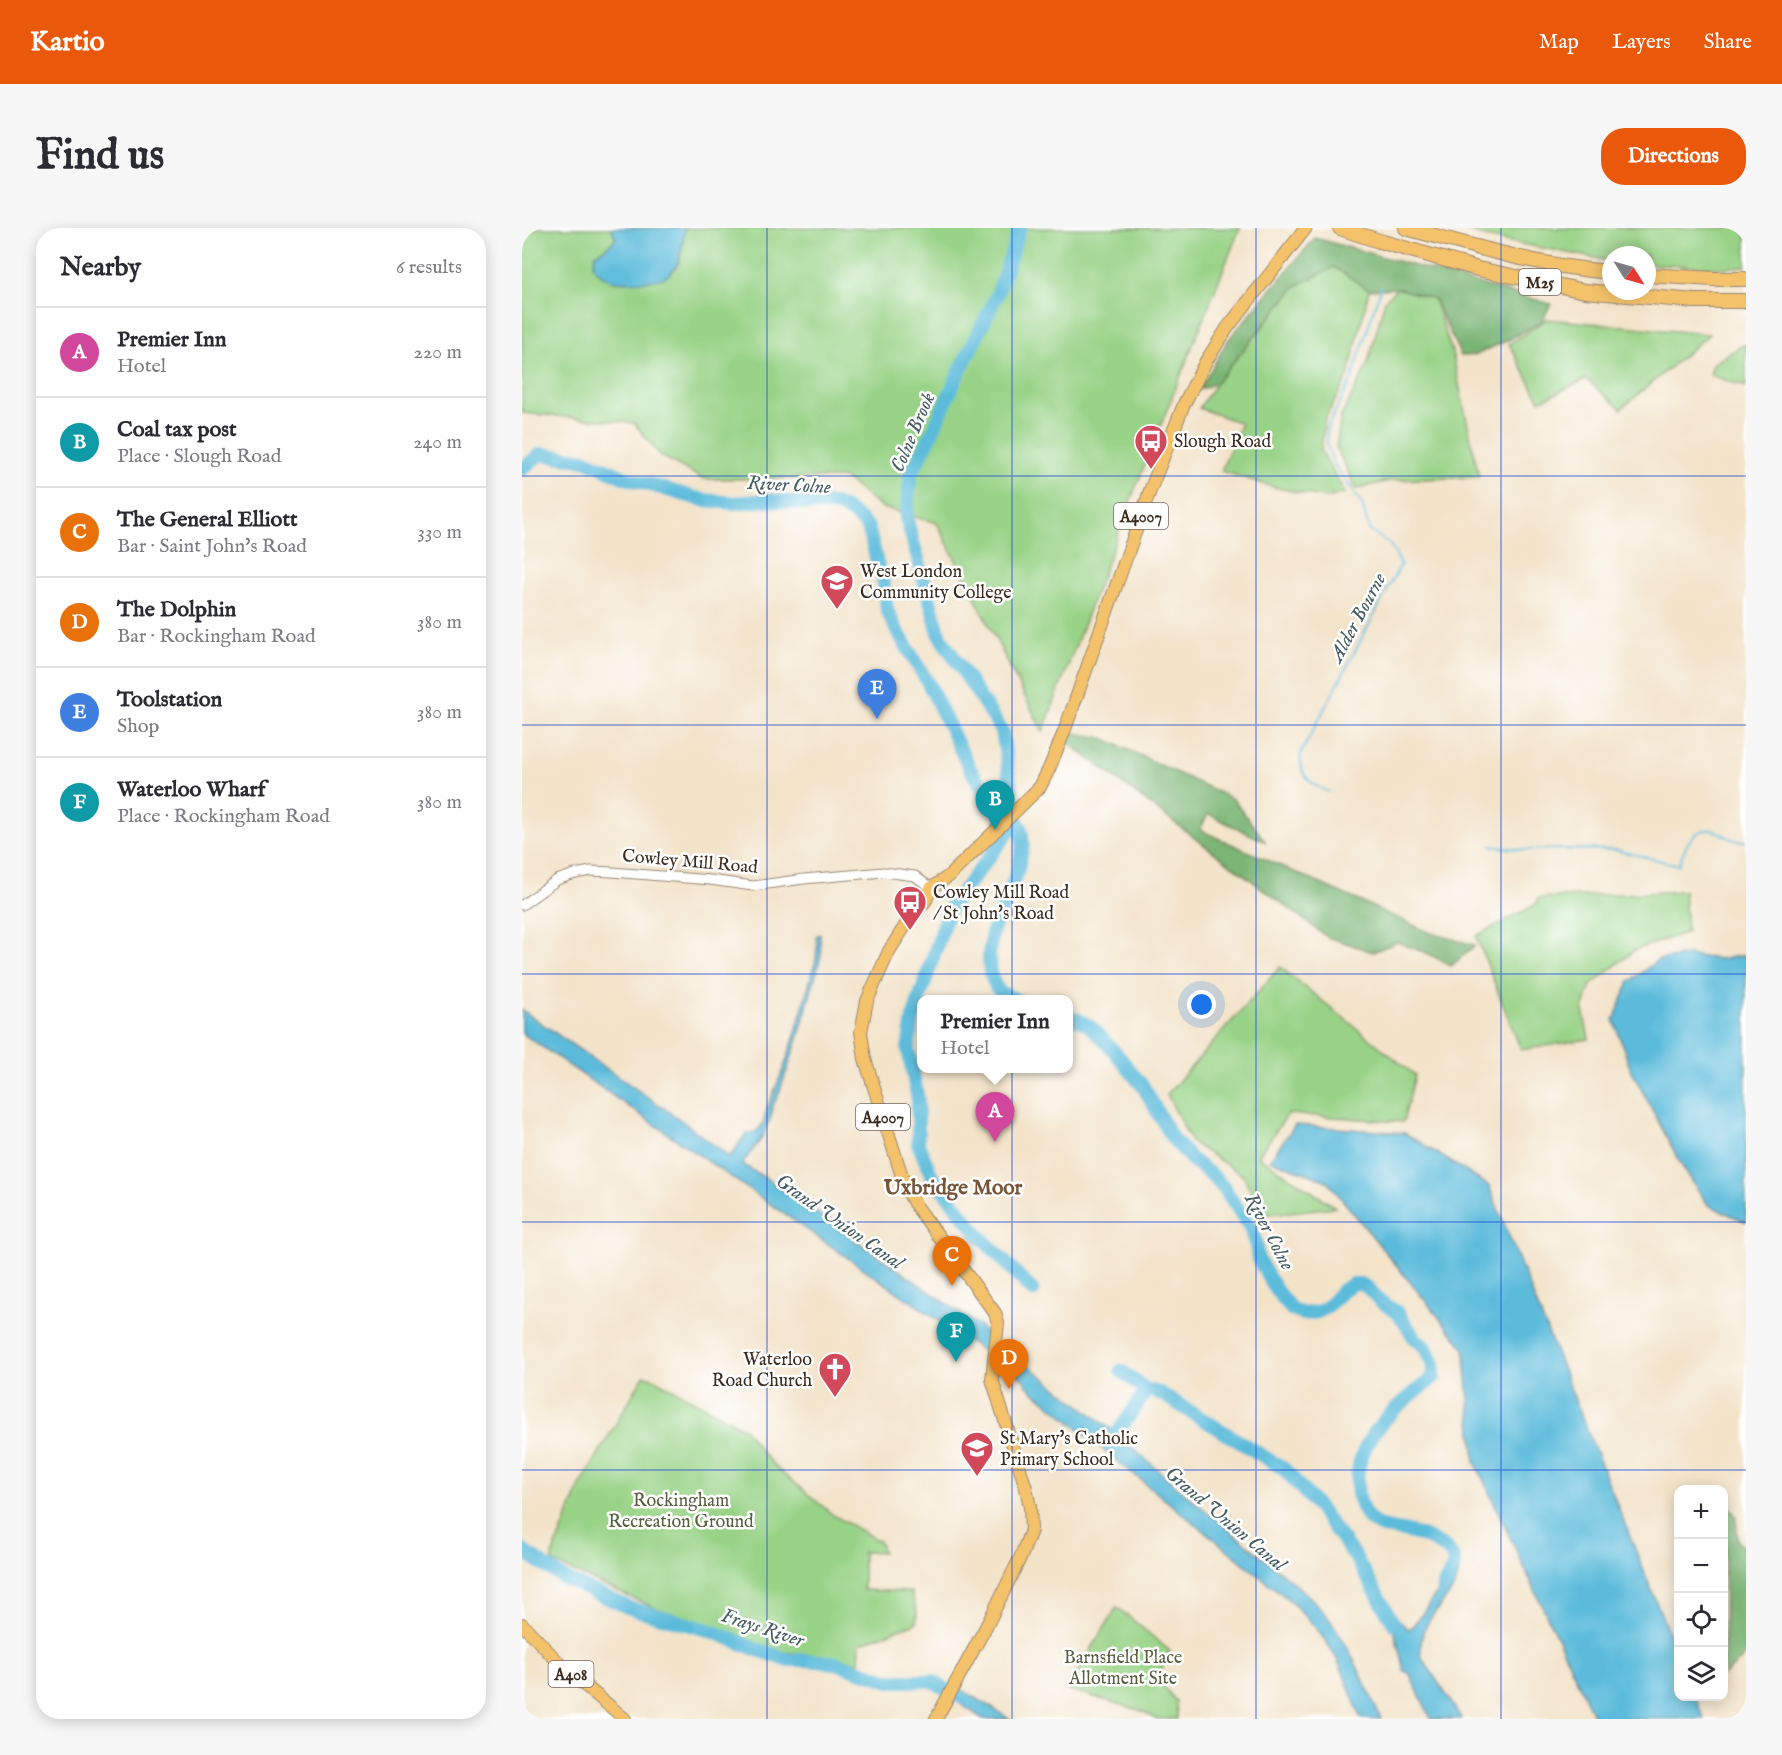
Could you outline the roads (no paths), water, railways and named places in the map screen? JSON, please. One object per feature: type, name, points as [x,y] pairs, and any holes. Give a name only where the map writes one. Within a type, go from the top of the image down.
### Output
[{"type":"highway","name":"M25","points":[[1340,228],[1478,269],[1585,291],[1694,301],[1746,301]]},
{"type":"highway","name":"M25","points":[[1406,228],[1511,256],[1602,272]]},
{"type":"highway","points":[[1656,275],[1746,279]]},
{"type":"main road","name":"A4007","points":[[936,1719],[1022,1554],[1030,1530],[1030,1507],[992,1380],[998,1323],[995,1313],[926,1220],[905,1186],[865,1059],[861,1032],[867,1001],[889,951],[907,923],[926,900],[931,888],[949,876],[1040,787],[1056,752],[1184,404],[1206,361],[1228,327],[1306,228]]},
{"type":"main road","name":"A408","points":[[522,1624],[564,1668],[625,1719]]},
{"type":"street","name":"Cowley Mill Road","points":[[522,905],[558,880],[575,874],[591,872],[710,880],[753,886],[884,872],[915,876],[931,888]]},
{"type":"water","points":[[611,228],[685,228],[676,267],[667,276],[656,280],[623,281],[605,277],[593,265],[595,255],[616,238]]},
{"type":"water","points":[[820,934],[821,956],[799,1036],[773,1105],[771,1117],[761,1139],[742,1164],[772,1182],[982,1328],[995,1343],[1023,1361],[1112,1430],[1308,1595],[1321,1608],[1342,1638],[1359,1669],[1381,1719],[1361,1719],[1332,1650],[1312,1624],[1288,1599],[1105,1451],[1026,1385],[1025,1381],[1003,1362],[991,1353],[980,1349],[522,1033],[522,1010],[678,1118],[730,1157],[746,1134],[756,1132],[763,1124],[795,1035],[816,959],[816,936]]},
{"type":"water","points":[[1687,955],[1721,959],[1746,955],[1746,1222],[1708,1205],[1682,1166],[1630,1068],[1614,1020],[1629,982],[1658,960]]},
{"type":"water","points":[[1295,1125],[1405,1133],[1489,1186],[1674,1646],[1674,1701],[1697,1701],[1704,1719],[1595,1719],[1475,1462],[1464,1348],[1327,1181],[1270,1160]]},
{"type":"water","points":[[1459,1568],[1452,1590],[1425,1628],[1421,1641],[1421,1656],[1462,1719],[1431,1719],[1409,1673],[1404,1671],[1394,1630],[1382,1609],[1389,1606],[1402,1624],[1411,1628],[1437,1592],[1444,1571]]},
{"type":"water","points":[[961,1689],[1010,1719],[983,1719],[956,1701]]},
{"type":"waterway","name":"Colne Brook","points":[[921,995],[949,909],[1017,821],[1009,804],[1011,787],[1002,731],[940,636],[906,517],[911,473],[998,293],[1020,228]]},
{"type":"waterway","name":"Alder Bourne","points":[[1329,792],[1307,778],[1302,767],[1301,753],[1401,564],[1389,543],[1370,531],[1362,504],[1334,464],[1327,446],[1327,428],[1352,378],[1381,287]]},
{"type":"waterway","name":"River Colne","points":[[522,469],[541,454],[585,460],[626,478],[703,500],[734,503],[769,500],[835,504],[851,512],[868,527],[883,578],[887,610],[895,627],[928,683],[970,769],[987,794],[1017,821],[1021,828],[1023,846],[1018,868],[996,921],[989,955],[990,973],[996,987],[1006,995]]},
{"type":"waterway","name":"Alder Bourne","points":[[1491,846],[1524,850],[1615,850],[1679,865],[1692,837],[1704,830],[1712,830],[1735,840],[1746,841]]},
{"type":"waterway","name":"Colne Brook","points":[[917,1006],[908,1049],[918,1100],[918,1144],[932,1176],[978,1234],[1033,1291]]},
{"type":"waterway","name":"River Colne","points":[[1073,1019],[1091,1027],[1115,1052],[1144,1088],[1172,1138],[1191,1159],[1224,1188],[1251,1229],[1258,1259],[1276,1290],[1291,1309],[1303,1314],[1318,1312],[1327,1307],[1343,1290],[1353,1284],[1361,1284],[1398,1313],[1414,1337],[1426,1348],[1434,1364],[1434,1377],[1405,1400],[1379,1426],[1369,1441],[1361,1457],[1357,1475],[1358,1494],[1363,1510],[1373,1522],[1382,1527],[1424,1537],[1450,1553],[1454,1564],[1444,1585]]},
{"type":"waterway","name":"River Colne","points":[[1121,1371],[1147,1390],[1160,1393],[1284,1469],[1318,1507],[1356,1558],[1394,1624]]},
{"type":"waterway","points":[[1111,1442],[1147,1390]]},
{"type":"waterway","name":"Frays River","points":[[522,1550],[563,1578],[630,1608],[712,1631],[789,1660],[836,1663],[890,1681],[932,1681],[962,1698]]},
{"type":"place","name":"Slough Road","points":[[1151,470]]},
{"type":"place","name":"West London Community College","points":[[837,610]]},
{"type":"place","name":"Toolstation","points":[[877,719]]},
{"type":"place","name":"Coal tax post","points":[[995,830]]},
{"type":"place","name":"Cowley Mill Road / St John's Road","points":[[910,931]]},
{"type":"place","name":"Premier Inn","points":[[995,1142]]},
{"type":"place","name":"The General Elliott","points":[[952,1286]]},
{"type":"place","name":"Waterloo Wharf","points":[[956,1362]]},
{"type":"place","name":"The Dolphin","points":[[1009,1389]]},
{"type":"place","name":"Waterloo Road Church","points":[[835,1398]]},
{"type":"place","name":"St Mary's Catholic Primary School","points":[[977,1477]]},
{"type":"district","name":"Uxbridge Moor","points":[[953,1187]]},
{"type":"water label","name":"Grand Union Canal","points":[[840,1221]]},
{"type":"water label","name":"Grand Union Canal","points":[[1226,1518]]},
{"type":"park label","name":"Rockingham Recreation Ground","points":[[681,1510]]},
{"type":"park label","name":"Barnsfield Place Allotment Site","points":[[1123,1667]]}]
